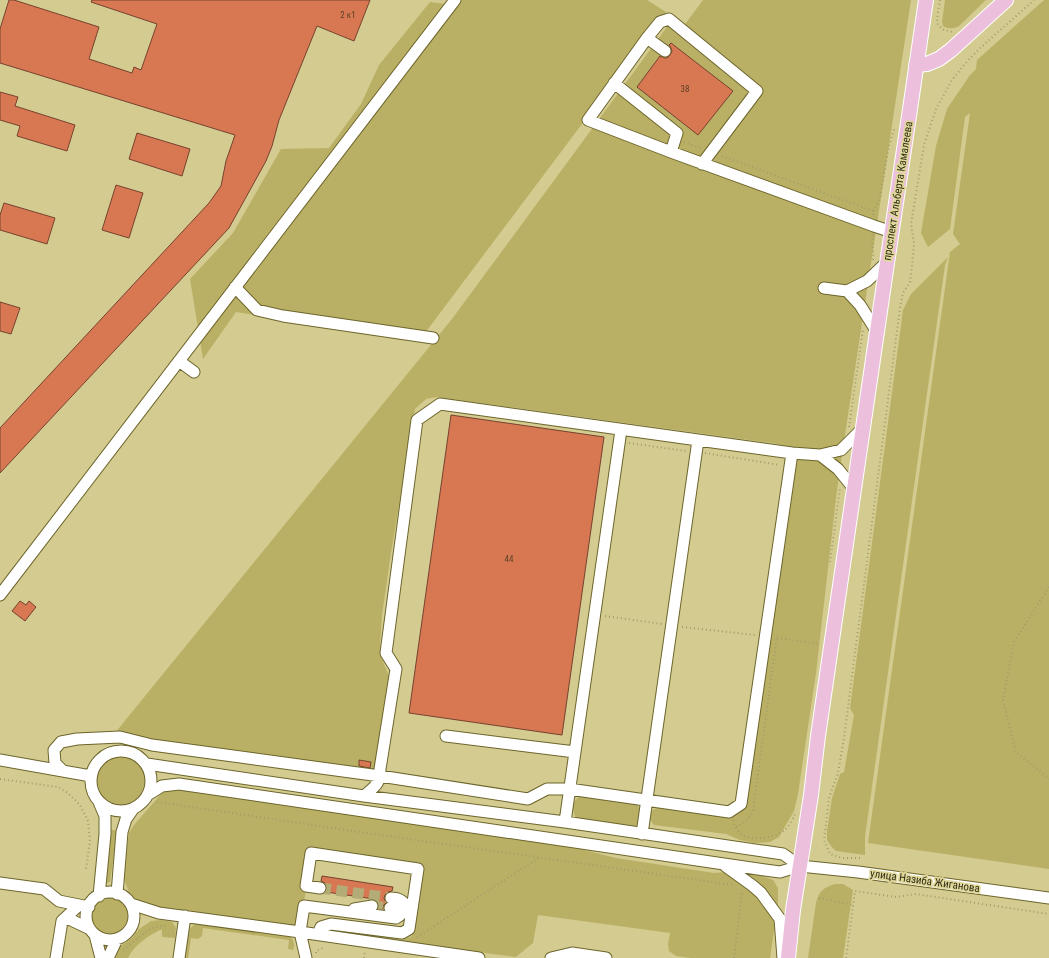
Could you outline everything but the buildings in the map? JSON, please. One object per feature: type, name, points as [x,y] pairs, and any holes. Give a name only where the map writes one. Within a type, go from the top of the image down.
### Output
[{"type":"main road","name":"проспект Альберта Камалеева","points":[[788,958],[793,910],[811,795],[818,736],[926,0]]},
{"type":"main road","points":[[916,66],[927,64],[939,59],[1006,0]]},
{"type":"street","points":[[0,595],[455,0]]},
{"type":"street","points":[[702,164],[757,91],[669,19],[660,22],[647,38],[588,120],[702,164],[892,232]]},
{"type":"street","points":[[647,38],[665,51]]},
{"type":"street","points":[[614,84],[677,133],[671,152]]},
{"type":"street","points":[[824,288],[847,291],[866,281],[888,261]]},
{"type":"street","points":[[235,287],[257,310],[283,316],[433,338]]},
{"type":"street","points":[[847,291],[860,305],[877,332]]},
{"type":"street","points":[[179,361],[194,372]]},
{"type":"street","points":[[364,796],[378,783],[380,776],[396,669],[386,653],[417,420],[440,404],[621,430],[820,455],[841,450],[863,428]]},
{"type":"street","points":[[564,822],[621,430]]},
{"type":"street","points":[[642,834],[698,440]]},
{"type":"street","points":[[63,770],[55,763],[54,750],[61,742],[77,739],[120,737],[152,744],[380,776],[528,799],[547,790],[569,789],[729,812],[741,804],[792,452]]},
{"type":"street","points":[[820,455],[838,469],[854,490]]},
{"type":"street","points":[[446,736],[575,752]]},
{"type":"street","points":[[99,896],[105,834],[105,816],[94,795],[91,785],[91,776],[98,761],[110,752],[127,751],[135,753],[147,764],[151,773],[152,798]]},
{"type":"street","points":[[0,760],[91,776]]},
{"type":"street","points":[[147,764],[364,796],[564,822],[783,854],[800,866]]},
{"type":"street","points":[[99,802],[110,809],[125,811],[133,809],[152,798],[162,786],[179,784],[780,872],[800,866]]},
{"type":"street","points":[[117,894],[122,832],[126,819],[133,809]]},
{"type":"street","points":[[318,934],[321,927],[331,924],[402,933],[409,929],[418,868],[311,854],[306,886],[320,888]]},
{"type":"street","points":[[722,864],[761,893],[780,919],[783,958]]},
{"type":"street","name":"улица Назиба Жиганова","points":[[800,866],[858,872],[1049,898]]},
{"type":"street","points":[[0,883],[44,889],[59,901],[84,906]]},
{"type":"street","points":[[56,958],[62,921],[99,896],[111,892],[123,896],[131,904],[134,911],[132,926],[123,937],[117,939],[108,940],[101,938],[69,920],[62,921]]},
{"type":"street","points":[[306,958],[300,932],[304,906],[396,918],[401,916],[404,912],[403,902],[399,899],[391,903]]},
{"type":"street","points":[[131,904],[159,913],[318,934],[479,958]]},
{"type":"street","points":[[84,906],[87,914],[87,922],[101,958]]},
{"type":"street","points":[[342,911],[372,906]]},
{"type":"street","points":[[134,918],[159,913]]},
{"type":"street","points":[[179,958],[185,916]]},
{"type":"street","points":[[108,958],[117,939]]},
{"type":"street","points":[[551,958],[572,953],[606,958]]},
{"type":"path","points":[[940,0],[937,19],[938,25],[944,30],[953,32],[959,30]]},
{"type":"path","points":[[860,858],[842,858],[830,854],[824,840],[829,798],[838,773],[844,738],[900,308],[903,293],[910,282],[914,244],[911,224],[924,145],[936,109],[952,80],[978,50],[1034,0]]},
{"type":"path","points":[[676,138],[873,211]]},
{"type":"path","points":[[624,442],[689,451]]},
{"type":"path","points":[[702,453],[781,465]]},
{"type":"path","points":[[1049,587],[1014,642],[1003,700],[1016,752],[1049,779]]},
{"type":"path","points":[[594,615],[672,626],[765,636],[822,645]]},
{"type":"path","points":[[736,827],[745,822],[751,816],[753,810],[778,630]]},
{"type":"path","points":[[0,779],[58,787],[68,793],[80,805],[88,821],[90,841],[86,869]]},
{"type":"path","points":[[152,798],[353,831],[735,885]]},
{"type":"path","points":[[402,947],[540,857]]},
{"type":"path","points":[[734,958],[742,886]]},
{"type":"path","points":[[846,958],[855,891],[896,897],[916,894],[1049,914]]},
{"type":"path","points":[[819,898],[853,905]]},
{"type":"path","points":[[122,952],[156,927],[168,924],[172,914]]},
{"type":"path","points":[[315,958],[316,951],[330,946]]},
{"type":"shaded area","points":[[448,0],[647,0],[666,12],[419,341],[236,312],[203,359],[190,279],[233,233],[281,149],[329,148],[361,104],[379,65],[430,2],[445,4]]},
{"type":"shaded area","points":[[703,0],[911,0],[837,490],[816,673],[798,794],[794,811],[779,837],[770,842],[755,843],[740,840],[726,834],[654,825],[649,816],[653,810],[660,807],[727,816],[739,813],[746,806],[797,448],[772,443],[436,397],[426,399],[415,409],[382,615],[380,654],[390,679],[374,774],[143,741],[115,733],[452,319],[672,20],[683,27]]},
{"type":"shaded area","points":[[945,0],[986,0],[959,26],[955,28],[946,28],[943,26],[942,22]]},
{"type":"shaded area","points":[[1044,0],[1049,0],[1049,869],[868,843],[950,252],[960,244],[953,234],[970,113],[965,117],[950,229],[928,247],[921,233],[936,146],[947,109],[970,75],[976,69],[977,60]]},
{"type":"shaded area","points":[[948,257],[945,265],[865,837],[865,855],[836,851],[827,840],[827,831],[832,798],[840,774],[844,772],[854,715],[850,708],[903,310],[911,294]]},
{"type":"shaded area","points":[[122,755],[136,759],[144,767],[148,781],[144,795],[136,803],[122,807],[108,803],[100,795],[96,781],[100,767],[108,759]]},
{"type":"shaded area","points":[[175,789],[568,846],[616,858],[714,873],[740,871],[755,873],[773,880],[778,888],[778,902],[770,958],[691,958],[676,956],[669,951],[668,944],[670,933],[538,915],[533,943],[516,957],[325,932],[329,929],[403,940],[412,936],[422,871],[305,856],[301,887],[306,891],[296,927],[149,906],[136,900],[129,892],[123,877],[129,833],[134,825],[161,794],[167,790]]},
{"type":"shaded area","points":[[579,797],[637,804],[640,810],[638,823],[636,826],[632,827],[577,819],[573,807],[576,799]]},
{"type":"shaded area","points":[[112,830],[117,831],[117,833],[110,882],[103,884],[110,832]]},
{"type":"shaded area","points":[[835,884],[843,884],[853,890],[843,958],[808,958],[817,899],[822,890]]},
{"type":"shaded area","points":[[105,896],[113,896],[120,899],[125,904],[128,915],[125,926],[120,931],[113,934],[105,934],[98,931],[93,926],[90,919],[90,911],[93,904],[98,899]]},
{"type":"shaded area","points":[[161,920],[172,922],[176,928],[175,938],[162,937],[162,930],[160,930],[142,941],[128,958],[111,958],[115,950],[132,938],[139,929],[151,921]]},
{"type":"shaded area","points":[[201,923],[291,937],[294,943],[294,948],[293,950],[288,949],[289,940],[203,928],[202,936],[198,939],[191,938],[188,958],[185,958],[184,956],[189,929],[194,925]]},
{"type":"tunnel","points":[[320,888],[391,898]]},
{"type":"tunnel","points":[[372,906],[390,908]]}]
